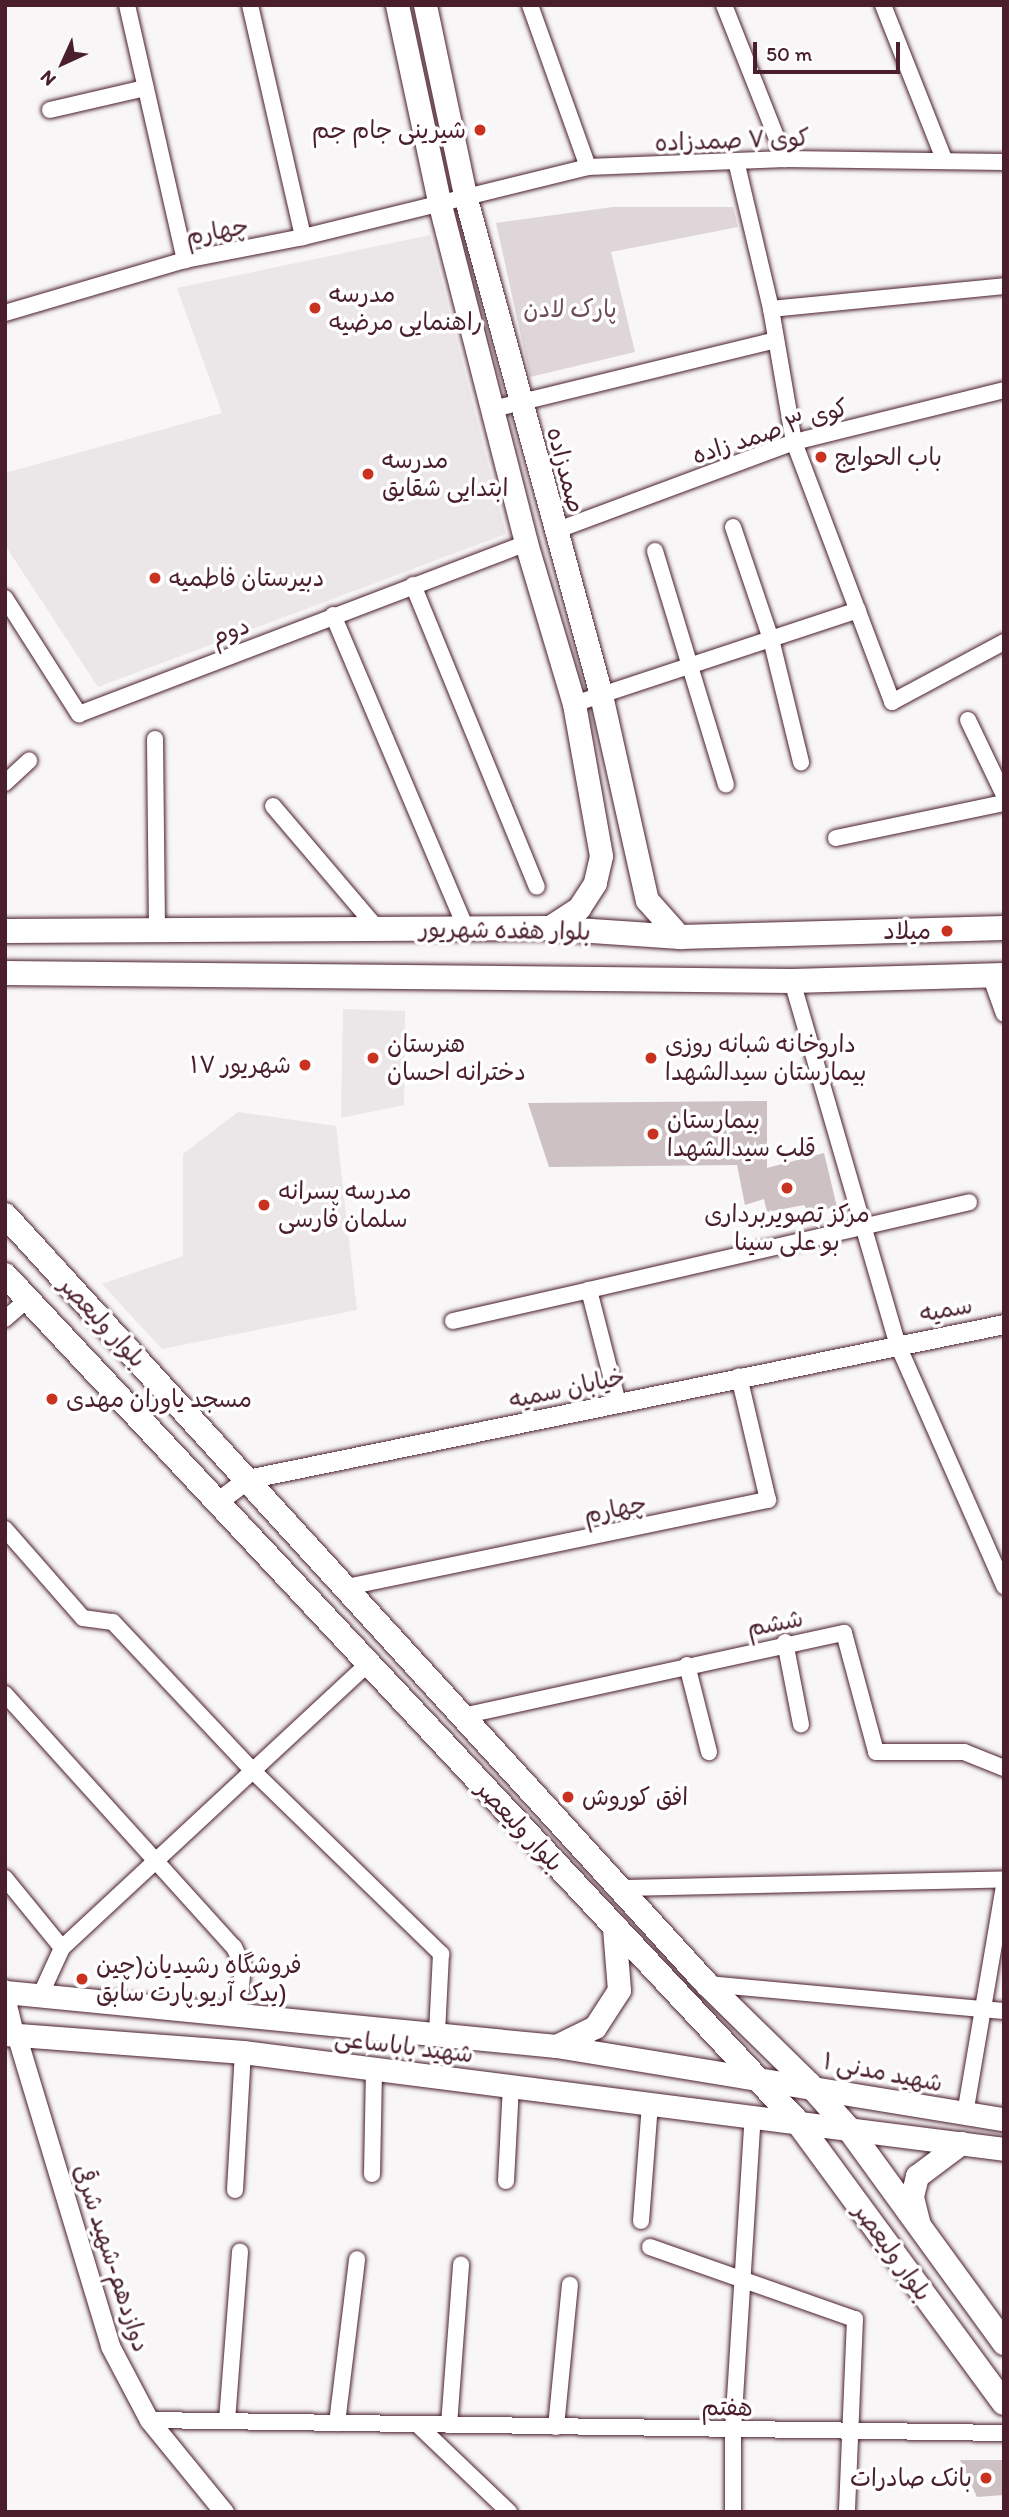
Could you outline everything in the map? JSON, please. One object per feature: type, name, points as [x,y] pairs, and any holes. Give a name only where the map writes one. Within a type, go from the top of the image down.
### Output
[{"type":"main road","points":[[397,5],[440,205],[526,543],[575,704],[601,856],[595,883],[579,908],[548,929]]},
{"type":"main road","name":"صمدزاده","points":[[425,5],[466,200],[601,695],[647,900],[680,936]]},
{"type":"main road","points":[[526,543],[555,531]]},
{"type":"main road","name":"بلوار هفده شهریور","points":[[10,925],[157,931],[548,929],[680,936],[1004,928]]},
{"type":"main road","name":"بلوار هفده شهریور","points":[[5,973],[792,981],[997,975]]},
{"type":"main road","name":"بلوار ولیعصر","points":[[5,1216],[467,1715],[707,1984],[809,2084],[848,2128],[922,2235],[1004,2343]]},
{"type":"main road","name":"بلوار ولیعصر","points":[[5,1275],[796,2120],[1004,2403]]},
{"type":"main road","points":[[556,2046],[595,2027],[619,1990],[614,1928]]},
{"type":"main road","name":"شهید باباساعی","points":[[6,1991],[556,2046],[753,2075]]},
{"type":"main road","name":"شهید باباساعی","points":[[10,2034],[243,2052],[796,2120]]},
{"type":"main road","name":"شهید مدنی ۱","points":[[753,2075],[1004,2119]]},
{"type":"main road","points":[[796,2120],[1004,2149]]},
{"type":"main road","points":[[922,2235],[913,2201],[917,2176],[961,2143]]},
{"type":"street","points":[[127,5],[185,260]]},
{"type":"street","points":[[250,5],[303,237]]},
{"type":"street","points":[[530,5],[588,167]]},
{"type":"street","points":[[724,5],[785,159]]},
{"type":"street","points":[[883,5],[944,159]]},
{"type":"street","points":[[50,110],[145,88]]},
{"type":"street","name":"کوی ۷ صمدزاده","points":[[440,205],[588,167],[737,165],[785,159],[944,159],[1004,162]]},
{"type":"street","points":[[737,165],[771,309],[794,442],[892,702],[1004,642]]},
{"type":"street","name":"چهارم","points":[[5,313],[185,260],[303,237],[440,205]]},
{"type":"street","points":[[771,309],[1004,286]]},
{"type":"street","points":[[493,409],[776,340]]},
{"type":"street","name":"کوی ۳ صمد زاده","points":[[555,531],[794,442],[1004,390]]},
{"type":"street","points":[[733,527],[771,639],[801,762]]},
{"type":"street","name":"دوم","points":[[5,598],[79,714],[526,543]]},
{"type":"street","points":[[655,551],[726,784]]},
{"type":"street","points":[[414,585],[537,887]]},
{"type":"street","points":[[575,704],[858,610]]},
{"type":"street","points":[[332,615],[467,930]]},
{"type":"street","points":[[968,720],[1004,795]]},
{"type":"street","points":[[155,739],[157,931]]},
{"type":"street","points":[[5,783],[29,761]]},
{"type":"street","points":[[836,838],[1004,803]]},
{"type":"street","points":[[273,806],[377,928]]},
{"type":"street","points":[[997,975],[1004,1014]]},
{"type":"street","points":[[792,981],[897,1343],[1004,1586]]},
{"type":"street","points":[[453,1321],[969,1202]]},
{"type":"street","points":[[589,1290],[618,1403]]},
{"type":"street","points":[[5,1319],[28,1299]]},
{"type":"street","name":"سمیه","points":[[897,1343],[1004,1324]]},
{"type":"street","name":"خیابان سمیه","points":[[247,1479],[897,1343]]},
{"type":"street","name":"چهارم","points":[[347,1587],[768,1500],[739,1376]]},
{"type":"street","points":[[217,1502],[247,1479]]},
{"type":"street","points":[[5,1529],[83,1618],[113,1622],[252,1770],[441,1954],[437,2033]]},
{"type":"street","name":"ششم","points":[[467,1715],[785,1643],[844,1633],[876,1752],[964,1752],[1004,1769]]},
{"type":"street","points":[[785,1643],[801,1724]]},
{"type":"street","points":[[40,1996],[62,1948],[153,1859],[369,1663]]},
{"type":"street","points":[[687,1665],[709,1752]]},
{"type":"street","points":[[5,1694],[234,1947],[243,1966],[238,2015]]},
{"type":"street","points":[[5,1878],[62,1948]]},
{"type":"street","points":[[622,1888],[1004,1879]]},
{"type":"street","points":[[965,2114],[1004,1885]]},
{"type":"street","points":[[707,1984],[1004,2011]]},
{"type":"street","points":[[6,1991],[10,2034]]},
{"type":"street","name":"دوازدهم-شهید شرقی","points":[[10,2034],[110,2346],[149,2420],[224,2512]]},
{"type":"street","points":[[235,2190],[243,2052]]},
{"type":"street","points":[[372,2174],[374,2069]]},
{"type":"street","points":[[506,2181],[511,2086]]},
{"type":"street","points":[[641,2221],[650,2103]]},
{"type":"street","points":[[733,2512],[733,2430],[753,2115]]},
{"type":"street","points":[[650,2246],[744,2276],[855,2319],[847,2432],[847,2512]]},
{"type":"street","points":[[227,2421],[240,2251]]},
{"type":"street","points":[[337,2423],[357,2259]]},
{"type":"street","points":[[449,2425],[461,2264]]},
{"type":"street","points":[[556,2427],[570,2285]]},
{"type":"street","name":"هفتم","points":[[149,2420],[1004,2433]]},
{"type":"street","points":[[418,2425],[509,2512]]},
{"type":"shaded area","points":[[430,235],[506,534],[98,687],[5,545],[5,473],[222,413],[177,288]]},
{"type":"shaded area","name":"هنرستان دخترانه احسان","points":[[343,1009],[405,1011],[404,1105],[341,1118]]},
{"type":"shaded area","name":"مدرسه پسرانه سلمان فارسی","points":[[238,1112],[336,1126],[357,1310],[162,1349],[102,1284],[183,1256],[183,1154]]},
{"type":"green space","name":"پارک لادن","points":[[613,207],[733,207],[738,227],[611,252],[635,352],[530,377],[496,223]]},
{"type":"building","name":"بیمارستان قلب سیدالشهدا","points":[[767,1101],[767,1168],[824,1153],[837,1207],[809,1212],[804,1205],[767,1212],[764,1199],[745,1205],[737,1165],[549,1167],[528,1103]]},
{"type":"building","name":"بانک صادرات","points":[[960,2460],[1004,2460],[1004,2495],[977,2497]]},
{"type":"place","name":"شیرینی جام جم","points":[[480,130]]},
{"type":"place","name":"مدرسه راهنمایی مرضیه","points":[[315,308]]},
{"type":"place","name":"باب الحوایج","points":[[821,457]]},
{"type":"place","name":"مدرسه ابتدایی شقایق","points":[[368,474]]},
{"type":"place","name":"دبیرستان فاطمیه","points":[[155,578]]},
{"type":"place","name":"میلاد","points":[[947,931]]},
{"type":"place","name":"هنرستان دخترانه احسان","points":[[373,1058]]},
{"type":"place","name":"داروخانه شبانه روزی بیمارستان سیدالشهدا","points":[[651,1058]]},
{"type":"place","name":"۱۷ شهریور","points":[[305,1065]]},
{"type":"place","name":"بیمارستان قلب سیدالشهدا","points":[[653,1134]]},
{"type":"place","name":"مرکز تصویربرداری بو علی سینا","points":[[787,1188]]},
{"type":"place","name":"مدرسه پسرانه سلمان فارسی","points":[[264,1205]]},
{"type":"place","name":"مسجد یاوران مهدی","points":[[52,1399]]},
{"type":"place","name":"افق کوروش","points":[[568,1797]]},
{"type":"place","name":"فروشگاه رشیدیان(چین یدک آریو پارت سابق)","points":[[82,1979]]},
{"type":"place","name":"بانک صادرات","points":[[986,2478]]}]
